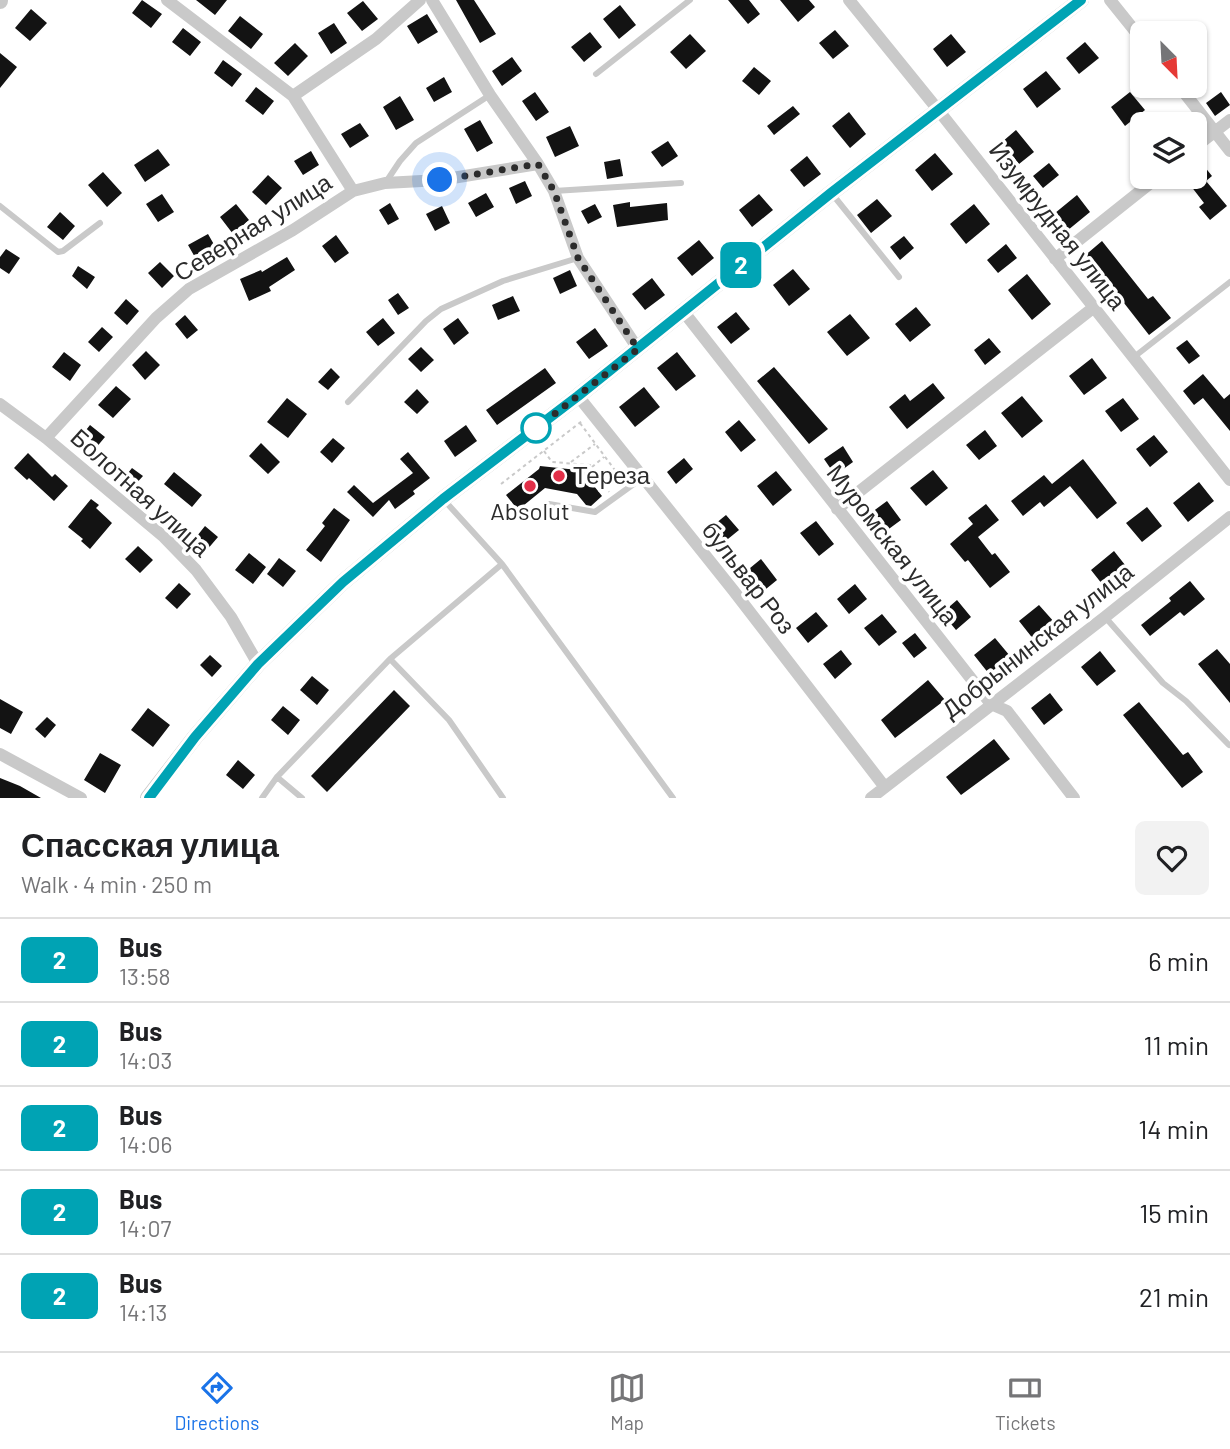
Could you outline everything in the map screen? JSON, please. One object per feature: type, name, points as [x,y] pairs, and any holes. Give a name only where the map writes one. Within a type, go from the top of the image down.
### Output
[{"type":"street","points":[[167,0],[293,96],[353,191]]},
{"type":"street","points":[[293,96],[376,39],[420,0]]},
{"type":"street","points":[[432,0],[554,191],[578,258],[638,349]]},
{"type":"street","name":"Изумрудная улица","points":[[849,0],[1230,480]]},
{"type":"street","points":[[149,798],[195,737],[258,664],[343,582],[443,499],[638,349],[831,193],[1081,0]]},
{"type":"street","points":[[1110,0],[1130,25]]},
{"type":"street","points":[[1188,98],[1230,151]]},
{"type":"street","points":[[1207,137],[1230,120]]},
{"type":"street","name":"Северная улица","points":[[46,438],[156,318],[189,289],[293,230],[353,191],[385,183],[440,180],[538,164]]},
{"type":"street","points":[[1055,259],[1143,189]]},
{"type":"street","points":[[837,509],[1093,308]]},
{"type":"street","name":"Муромская улица","points":[[683,311],[991,704],[1006,711],[1074,798]]},
{"type":"street","name":"бульвар Роз","points":[[578,396],[733,590],[884,786]]},
{"type":"street","name":"Болотная улица","points":[[0,404],[46,438],[164,537],[197,570],[231,617],[258,664]]},
{"type":"street","name":"Добрынинская улица","points":[[871,798],[1230,517]]},
{"type":"street","points":[[0,754],[81,798]]},
{"type":"lane","points":[[596,74],[690,0]]},
{"type":"lane","points":[[385,183],[416,142],[491,95]]},
{"type":"lane","points":[[554,191],[681,183]]},
{"type":"lane","points":[[831,193],[899,277]]},
{"type":"lane","points":[[0,206],[60,252],[100,223]]},
{"type":"lane","points":[[348,402],[426,321],[441,309],[503,281],[578,258]]},
{"type":"lane","points":[[1134,357],[1230,282]]},
{"type":"lane","points":[[549,504],[595,512],[642,478]]},
{"type":"lane","points":[[443,499],[502,565],[673,798]]},
{"type":"lane","points":[[262,798],[277,777],[390,659],[502,565]]},
{"type":"lane","points":[[1105,617],[1163,683],[1186,701],[1229,745]]},
{"type":"lane","points":[[390,659],[449,720],[503,798]]},
{"type":"lane","points":[[277,777],[302,798]]},
{"type":"path","points":[[501,484],[592,414]]},
{"type":"path","points":[[580,422],[629,488]]},
{"type":"path","points":[[569,463],[595,443]]},
{"type":"path","points":[[544,451],[552,462],[590,465],[614,499]]},
{"type":"path","points":[[592,468],[605,456]]},
{"type":"path","points":[[603,484],[618,473]]},
{"type":"building","points":[[142,0],[162,14],[151,28],[132,13]]},
{"type":"building","points":[[196,0],[227,0],[215,15]]},
{"type":"building","points":[[456,0],[474,0],[496,34],[480,43]]},
{"type":"building","points":[[728,0],[749,0],[760,14],[748,24]]},
{"type":"building","points":[[780,0],[809,0],[815,7],[798,22]]},
{"type":"building","points":[[363,1],[378,19],[362,31],[347,13]]},
{"type":"building","points":[[620,5],[636,25],[619,39],[603,19]]},
{"type":"building","points":[[31,9],[47,23],[30,41],[15,28]]},
{"type":"building","points":[[427,14],[438,32],[418,44],[407,26]]},
{"type":"building","points":[[240,16],[263,34],[251,49],[228,31]]},
{"type":"building","points":[[334,23],[347,43],[331,54],[318,33]]},
{"type":"building","points":[[183,28],[201,42],[190,56],[172,42]]},
{"type":"building","points":[[835,30],[849,46],[833,59],[819,43]]},
{"type":"building","points":[[590,32],[602,47],[584,62],[571,47]]},
{"type":"building","points":[[690,34],[706,51],[686,69],[670,52]]},
{"type":"building","points":[[951,34],[966,52],[947,67],[933,49]]},
{"type":"building","points":[[1085,42],[1099,58],[1079,74],[1066,58]]},
{"type":"building","points":[[295,43],[308,56],[288,76],[274,63]]},
{"type":"building","points":[[0,53],[17,67],[0,88]]},
{"type":"building","points":[[512,57],[522,71],[502,86],[492,71]]},
{"type":"building","points":[[223,60],[242,74],[232,87],[214,73]]},
{"type":"building","points":[[754,67],[771,81],[759,95],[742,81]]},
{"type":"building","points":[[1046,71],[1061,89],[1037,108],[1023,89]]},
{"type":"building","points":[[444,77],[452,92],[434,102],[426,88]]},
{"type":"building","points":[[256,87],[274,101],[263,115],[245,101]]},
{"type":"building","points":[[535,92],[549,112],[536,121],[522,101]]},
{"type":"building","points":[[1130,92],[1130,98],[1135,98],[1145,110],[1130,112],[1130,122],[1125,126],[1111,107]]},
{"type":"building","points":[[1221,92],[1230,105],[1215,116],[1206,103]]},
{"type":"building","points":[[400,96],[414,120],[396,130],[383,107]]},
{"type":"building","points":[[793,106],[800,114],[774,135],[767,126]]},
{"type":"building","points":[[849,112],[866,134],[850,148],[832,126]]},
{"type":"building","points":[[480,120],[493,143],[477,152],[464,129]]},
{"type":"building","points":[[360,123],[369,136],[350,148],[341,134]]},
{"type":"building","points":[[570,126],[579,146],[555,157],[546,137]]},
{"type":"building","points":[[1016,130],[1034,152],[1019,164],[1002,142]]},
{"type":"building","points":[[668,141],[678,156],[662,167],[651,152]]},
{"type":"building","points":[[158,149],[170,165],[145,182],[134,165]]},
{"type":"building","points":[[311,151],[319,165],[303,175],[294,161]]},
{"type":"building","points":[[935,153],[953,174],[932,191],[915,170]]},
{"type":"building","points":[[807,156],[821,174],[804,187],[790,170]]},
{"type":"building","points":[[620,159],[623,176],[607,179],[604,162]]},
{"type":"building","points":[[1049,163],[1059,175],[1043,188],[1033,176]]},
{"type":"building","points":[[103,172],[122,193],[107,207],[88,185]]},
{"type":"building","points":[[268,175],[282,188],[266,205],[252,192]]},
{"type":"building","points":[[525,181],[532,196],[516,204],[509,188]]},
{"type":"building","points":[[1207,182],[1227,206],[1210,220],[1199,207],[1204,203],[1193,189],[1207,189]]},
{"type":"building","points":[[486,193],[494,207],[476,217],[468,203]]},
{"type":"building","points":[[162,194],[174,212],[158,222],[146,204]]},
{"type":"building","points":[[759,194],[773,210],[752,227],[739,210]]},
{"type":"building","points":[[1077,195],[1090,212],[1062,235],[1049,218]]},
{"type":"building","points":[[877,199],[892,216],[871,233],[857,215]]},
{"type":"building","points":[[630,202],[630,207],[667,203],[668,220],[617,227],[613,205]]},
{"type":"building","points":[[390,203],[399,219],[388,225],[379,210]]},
{"type":"building","points":[[236,204],[249,220],[233,234],[220,217]]},
{"type":"building","points":[[595,204],[602,217],[588,224],[581,211]]},
{"type":"building","points":[[974,204],[990,224],[966,244],[950,224]]},
{"type":"building","points":[[442,206],[450,223],[435,231],[426,214]]},
{"type":"building","points":[[60,212],[75,226],[63,240],[47,227]]},
{"type":"building","points":[[208,234],[216,248],[196,259],[188,245]]},
{"type":"building","points":[[336,235],[349,253],[335,263],[322,246]]},
{"type":"building","points":[[904,236],[914,248],[900,260],[890,247]]},
{"type":"building","points":[[699,240],[714,258],[692,276],[677,258]]},
{"type":"building","points":[[1102,241],[1148,299],[1153,296],[1171,318],[1149,335],[1124,303],[1118,308],[1104,291],[1107,289],[1082,258]]},
{"type":"building","points":[[1006,244],[1017,258],[998,273],[987,260]]},
{"type":"building","points":[[6,249],[20,258],[9,274],[0,268],[0,257]]},
{"type":"building","points":[[287,257],[295,270],[269,287],[271,291],[249,301],[240,279],[261,270],[262,272]]},
{"type":"building","points":[[160,262],[174,276],[162,288],[148,273]]},
{"type":"building","points":[[78,266],[95,277],[87,289],[72,276]]},
{"type":"building","points":[[793,269],[810,289],[789,306],[773,285]]},
{"type":"building","points":[[570,270],[577,286],[560,294],[553,278]]},
{"type":"building","points":[[1027,274],[1051,304],[1032,320],[1008,290]]},
{"type":"building","points":[[652,278],[665,295],[645,310],[632,294]]},
{"type":"building","points":[[398,293],[409,308],[398,315],[388,300]]},
{"type":"building","points":[[513,296],[520,311],[498,320],[492,305]]},
{"type":"building","points":[[126,299],[139,311],[127,325],[114,313]]},
{"type":"building","points":[[916,307],[931,325],[910,342],[895,324]]},
{"type":"building","points":[[736,312],[750,329],[731,344],[717,327]]},
{"type":"building","points":[[850,314],[870,338],[847,356],[827,332]]},
{"type":"building","points":[[185,315],[198,330],[187,339],[175,324]]},
{"type":"building","points":[[383,318],[395,333],[378,346],[366,332]]},
{"type":"building","points":[[458,318],[469,333],[454,345],[443,329]]},
{"type":"building","points":[[102,327],[113,337],[99,352],[88,342]]},
{"type":"building","points":[[595,328],[608,346],[589,359],[576,342]]},
{"type":"building","points":[[989,338],[1001,352],[985,365],[974,350]]},
{"type":"building","points":[[1187,340],[1200,356],[1189,364],[1176,348]]},
{"type":"building","points":[[421,347],[434,360],[421,372],[408,359]]},
{"type":"building","points":[[146,351],[160,365],[145,380],[132,365]]},
{"type":"building","points":[[64,352],[81,365],[70,381],[52,367]]},
{"type":"building","points":[[677,352],[696,376],[676,391],[657,368]]},
{"type":"building","points":[[1092,358],[1107,378],[1084,395],[1069,376]]},
{"type":"building","points":[[774,367],[828,429],[809,444],[757,381]]},
{"type":"building","points":[[331,368],[340,377],[328,390],[318,382]]},
{"type":"building","points":[[545,368],[556,383],[497,425],[486,410]]},
{"type":"building","points":[[1203,374],[1224,399],[1230,394],[1230,431],[1203,398],[1194,405],[1183,391]]},
{"type":"building","points":[[933,383],[945,398],[907,429],[889,407],[905,394],[910,401]]},
{"type":"building","points":[[116,386],[131,399],[113,418],[98,405]]},
{"type":"building","points":[[644,387],[660,407],[635,427],[619,407]]},
{"type":"building","points":[[417,389],[429,402],[417,414],[404,402]]},
{"type":"building","points":[[1022,396],[1043,421],[1022,438],[1001,413]]},
{"type":"building","points":[[287,398],[307,414],[288,438],[267,422]]},
{"type":"building","points":[[1123,398],[1139,419],[1121,432],[1105,411]]},
{"type":"building","points":[[739,420],[756,440],[741,452],[725,432]]},
{"type":"building","points":[[90,425],[105,437],[90,455],[75,444]]},
{"type":"building","points":[[466,425],[477,441],[455,457],[444,441]]},
{"type":"building","points":[[985,430],[997,446],[979,460],[966,445]]},
{"type":"building","points":[[1154,435],[1168,452],[1150,467],[1136,449]]},
{"type":"building","points":[[333,438],[345,448],[332,463],[320,452]]},
{"type":"building","points":[[261,443],[280,462],[268,474],[249,456]]},
{"type":"building","points":[[843,446],[853,462],[835,475],[824,459]]},
{"type":"building","points":[[408,452],[430,478],[395,509],[389,500],[373,517],[347,492],[354,485],[373,503],[413,473],[400,459]]},
{"type":"building","points":[[28,453],[52,477],[55,474],[68,486],[54,501],[14,468]]},
{"type":"building","points":[[684,458],[693,469],[676,484],[667,472]]},
{"type":"building","points":[[1083,459],[1117,503],[1097,519],[1070,486],[1044,507],[1040,502],[1023,516],[1011,501],[1044,475],[1052,484]]},
{"type":"building","points":[[540,466],[587,471],[586,476],[602,496],[591,506],[586,505],[577,494],[545,488],[518,510],[506,495]]},
{"type":"building","points":[[132,468],[143,476],[134,486],[124,478]]},
{"type":"building","points":[[933,470],[948,488],[926,506],[910,488]]},
{"type":"building","points":[[776,471],[792,490],[773,506],[757,486]]},
{"type":"building","points":[[174,472],[202,495],[192,507],[164,484]]},
{"type":"building","points":[[1199,482],[1214,501],[1188,522],[1173,503]]},
{"type":"building","points":[[91,499],[99,505],[96,508],[112,523],[90,549],[81,541],[83,539],[68,527]]},
{"type":"building","points":[[887,501],[901,520],[882,534],[868,515]]},
{"type":"building","points":[[986,504],[999,520],[978,537],[1010,572],[990,588],[968,560],[965,562],[950,544],[973,524],[968,518]]},
{"type":"building","points":[[1147,507],[1162,526],[1142,542],[1126,523]]},
{"type":"building","points":[[334,508],[350,520],[321,562],[306,550],[325,526],[322,523]]},
{"type":"building","points":[[726,515],[739,530],[723,543],[710,528]]},
{"type":"building","points":[[816,521],[834,544],[819,556],[800,533]]},
{"type":"building","points":[[205,526],[218,537],[206,551],[193,541]]},
{"type":"building","points":[[138,546],[153,560],[140,573],[125,559]]},
{"type":"building","points":[[1114,551],[1129,570],[1106,589],[1091,570]]},
{"type":"building","points":[[249,553],[266,567],[253,584],[235,570]]},
{"type":"building","points":[[279,558],[296,571],[283,587],[267,574]]},
{"type":"building","points":[[761,559],[777,580],[760,594],[744,573]]},
{"type":"building","points":[[1190,581],[1205,599],[1184,616],[1180,612],[1150,636],[1141,625],[1171,601],[1169,598]]},
{"type":"building","points":[[179,583],[191,594],[177,609],[165,598]]},
{"type":"building","points":[[855,584],[867,599],[849,614],[837,599]]},
{"type":"building","points":[[957,600],[971,617],[956,630],[942,613]]},
{"type":"building","points":[[1039,605],[1055,623],[1034,640],[1019,621]]},
{"type":"building","points":[[816,612],[828,626],[808,643],[796,628]]},
{"type":"building","points":[[882,614],[897,632],[879,646],[864,628]]},
{"type":"building","points":[[915,633],[927,648],[914,658],[902,643]]},
{"type":"building","points":[[995,638],[1010,656],[989,674],[974,655]]},
{"type":"building","points":[[1217,649],[1230,664],[1230,703],[1198,664]]},
{"type":"building","points":[[841,650],[852,664],[835,679],[823,664]]},
{"type":"building","points":[[1100,651],[1116,671],[1097,686],[1081,667]]},
{"type":"building","points":[[210,655],[222,666],[212,677],[200,665]]},
{"type":"building","points":[[312,676],[329,690],[317,705],[300,690]]},
{"type":"building","points":[[928,680],[945,700],[895,738],[881,720]]},
{"type":"building","points":[[394,690],[410,706],[327,792],[311,776]]},
{"type":"building","points":[[1050,693],[1063,710],[1044,725],[1031,708]]},
{"type":"building","points":[[0,699],[23,712],[11,734],[0,728]]},
{"type":"building","points":[[1139,702],[1183,755],[1188,752],[1203,772],[1182,788],[1123,715]]},
{"type":"building","points":[[283,706],[300,720],[288,735],[271,720]]},
{"type":"building","points":[[148,708],[170,725],[153,747],[131,730]]},
{"type":"building","points":[[47,717],[56,725],[45,738],[35,729]]},
{"type":"building","points":[[994,739],[1010,759],[961,795],[946,777]]},
{"type":"building","points":[[100,753],[121,765],[105,793],[84,780]]},
{"type":"building","points":[[238,760],[255,775],[243,789],[226,775]]},
{"type":"building","points":[[0,778],[20,786],[41,798],[0,798]]},
{"type":"bus line","name":"2","points":[[149,798],[195,737],[258,664],[343,582],[443,499],[638,349],[831,193],[1081,0]]},
{"type":"place","name":"Тереза","points":[[559,476]]},
{"type":"place","name":"Absolut","points":[[530,486]]},
{"type":"route","points":[[440,180],[538,164],[554,191],[578,258],[638,349],[536,428]]}]
